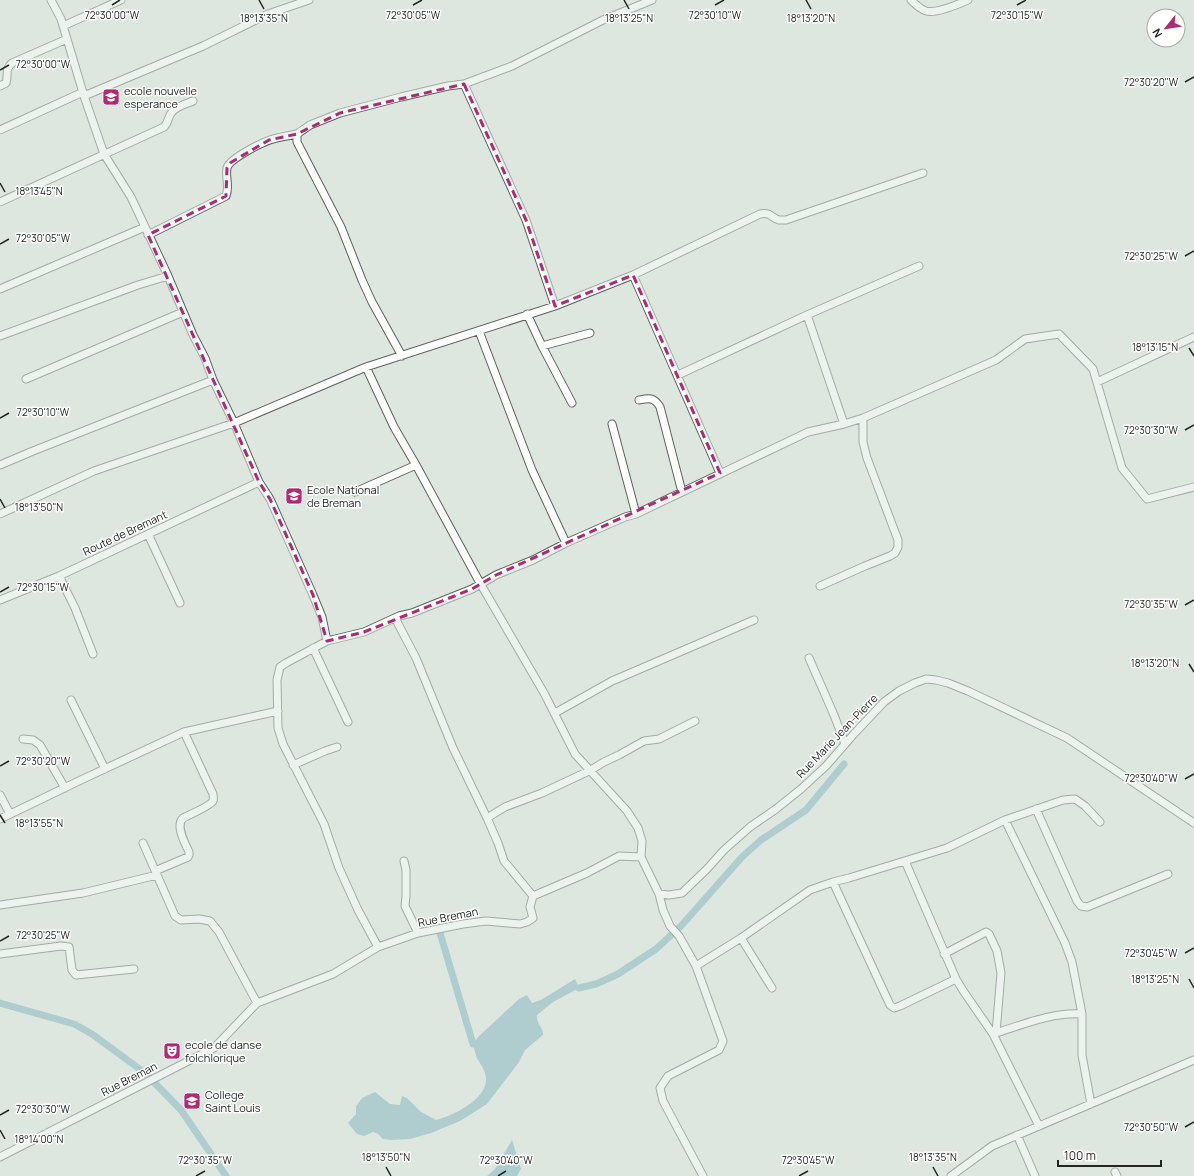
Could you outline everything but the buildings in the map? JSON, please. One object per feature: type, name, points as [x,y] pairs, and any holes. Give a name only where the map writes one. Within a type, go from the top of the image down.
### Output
[{"type":"street","points":[[51,0],[61,19],[104,154],[131,197],[168,276],[259,482],[270,499],[313,595],[322,617],[327,641]]},
{"type":"street","points":[[63,26],[121,0]]},
{"type":"street","points":[[0,130],[203,46],[268,14],[309,0]]},
{"type":"street","points":[[148,235],[226,196],[228,190],[227,168],[230,163],[244,152],[269,140],[297,134],[310,125],[340,113],[401,96],[464,84],[512,66],[641,2],[652,0]]},
{"type":"street","points":[[911,0],[926,11],[933,12],[954,7],[968,0]]},
{"type":"street","points":[[0,86],[6,83],[8,78],[6,71],[12,62],[67,39]]},
{"type":"street","points":[[464,84],[526,220],[555,306]]},
{"type":"street","points":[[0,202],[164,127],[168,123],[172,112],[181,106],[193,102]]},
{"type":"street","points":[[297,134],[297,142],[341,227],[372,302],[402,356]]},
{"type":"street","points":[[0,514],[94,471],[234,423],[366,367],[555,306],[633,275],[760,214],[770,214],[779,220],[786,220],[923,173]]},
{"type":"street","points":[[0,289],[145,228]]},
{"type":"street","points":[[678,375],[807,315],[919,266]]},
{"type":"street","points":[[633,275],[720,473]]},
{"type":"street","points":[[0,336],[138,285],[168,276]]},
{"type":"street","points":[[26,379],[183,312]]},
{"type":"street","points":[[528,314],[542,346],[572,403]]},
{"type":"street","points":[[807,315],[844,424]]},
{"type":"street","points":[[479,331],[532,470],[566,543]]},
{"type":"street","points":[[542,346],[590,333]]},
{"type":"street","points":[[378,947],[358,910],[339,868],[324,824],[283,744],[278,728],[277,680],[280,667],[286,662],[327,641],[364,632],[395,618],[426,608],[472,589],[496,575],[533,560],[566,543],[625,517],[636,514],[808,432],[863,418],[996,360],[1025,339],[1059,334],[1093,369],[1122,468],[1147,499],[1194,487]]},
{"type":"street","points":[[1097,382],[1194,337]]},
{"type":"street","points":[[366,367],[386,412],[480,583],[555,713],[575,754],[591,770],[627,812],[638,828],[642,841],[641,857],[659,894],[663,910],[670,926],[679,936],[696,966],[723,1041],[719,1050],[668,1076],[660,1088],[663,1100],[703,1176]]},
{"type":"street","points":[[0,465],[213,380]]},
{"type":"street","points":[[639,400],[649,398],[656,400],[660,407],[682,492]]},
{"type":"street","points":[[820,586],[890,556],[895,553],[898,547],[898,540],[863,442],[863,418]]},
{"type":"street","points":[[612,424],[636,514]]},
{"type":"street","points":[[355,492],[416,465]]},
{"type":"street","name":"Route de Bremant","points":[[0,600],[59,576],[259,482]]},
{"type":"street","points":[[148,534],[180,603]]},
{"type":"street","points":[[59,576],[75,608],[93,654]]},
{"type":"street","points":[[395,618],[416,658],[453,748],[487,818],[504,861],[533,896],[587,873],[619,856],[641,857]]},
{"type":"street","points":[[555,713],[612,681],[754,620]]},
{"type":"street","points":[[313,648],[348,722]]},
{"type":"street","points":[[809,658],[845,744]]},
{"type":"street","name":"Rue Marie Jean-Pierre","points":[[659,894],[669,895],[682,892],[708,869],[724,850],[745,832],[802,789],[826,766],[884,702],[915,682],[926,679],[936,680],[968,691],[1067,738],[1194,823]]},
{"type":"street","points":[[71,700],[105,769]]},
{"type":"street","points":[[0,819],[184,732],[278,711]]},
{"type":"street","points":[[487,818],[505,807],[542,793],[591,770],[644,741],[659,739],[695,722]]},
{"type":"street","points":[[0,905],[83,893],[156,873],[189,855],[180,829],[180,821],[208,805],[214,798],[184,732]]},
{"type":"street","points":[[23,739],[33,740],[40,745],[65,788]]},
{"type":"street","points":[[293,765],[337,747]]},
{"type":"street","points":[[0,795],[10,814]]},
{"type":"street","points":[[696,966],[810,890],[947,848],[1005,820],[1063,800],[1075,799],[1085,806],[1100,822]]},
{"type":"street","points":[[1036,809],[1077,901],[1082,906],[1087,907],[1168,874]]},
{"type":"street","points":[[1005,820],[1065,943],[1072,962],[1082,1014],[1082,1055],[1091,1104]]},
{"type":"street","points":[[143,843],[175,916],[181,920],[200,919],[210,921],[219,932],[257,1003]]},
{"type":"street","points":[[905,860],[944,954],[956,978],[964,992],[995,1034],[1039,1126]]},
{"type":"street","points":[[404,861],[406,870],[405,906],[418,933]]},
{"type":"street","points":[[833,882],[890,1005],[894,1008],[900,1006],[956,978]]},
{"type":"street","name":"Rue Breman","points":[[0,1157],[214,1048],[257,1003],[333,974],[378,947],[418,933],[486,921],[520,924],[527,922],[533,918],[530,907],[533,896]]},
{"type":"street","points":[[944,954],[986,932],[989,934],[996,951],[1001,973],[995,1034]]},
{"type":"street","points":[[740,938],[772,988]]},
{"type":"street","points":[[0,954],[61,946],[68,947],[72,970],[76,975],[134,970]]},
{"type":"street","points":[[995,1034],[1044,1018],[1068,1013],[1082,1014]]},
{"type":"street","points":[[951,1176],[992,1146],[1194,1060]]},
{"type":"street","points":[[1018,1135],[1035,1176]]},
{"type":"highlighted area","points":[[464,84],[526,220],[555,306],[633,275],[720,473],[496,575],[472,589],[364,632],[327,641],[313,595],[270,499],[259,482],[148,235],[226,196],[227,168],[230,163],[269,140],[297,134],[340,113]]},
{"type":"water","points":[[575,979],[579,988],[553,1002],[537,1015],[543,1035],[525,1050],[519,1062],[487,1104],[460,1121],[431,1133],[410,1139],[383,1139],[378,1134],[373,1132],[364,1136],[357,1134],[348,1123],[356,1114],[356,1106],[362,1098],[375,1092],[390,1104],[400,1105],[402,1096],[407,1098],[421,1112],[436,1120],[451,1115],[468,1106],[481,1093],[485,1086],[486,1076],[476,1056],[473,1044],[478,1037],[519,999],[527,995],[532,1003],[541,1000]]},
{"type":"water","points":[[512,1140],[521,1169],[517,1176],[487,1176],[495,1169]]},
{"type":"waterway","points":[[579,988],[596,984],[618,974],[656,949],[681,926],[742,857],[761,840],[806,810],[844,764]]},
{"type":"waterway","points":[[440,933],[473,1044]]},
{"type":"waterway","points":[[0,1003],[74,1024],[92,1034],[145,1073],[181,1110],[226,1176]]},
{"type":"place","name":"ecole nouvelle esperance","points":[[111,97]]},
{"type":"place","name":"Ecole National de Breman","points":[[294,496]]},
{"type":"place","name":"ecole de danse folchlorique","points":[[172,1051]]},
{"type":"place","name":"College Saint Louis","points":[[192,1101]]}]
